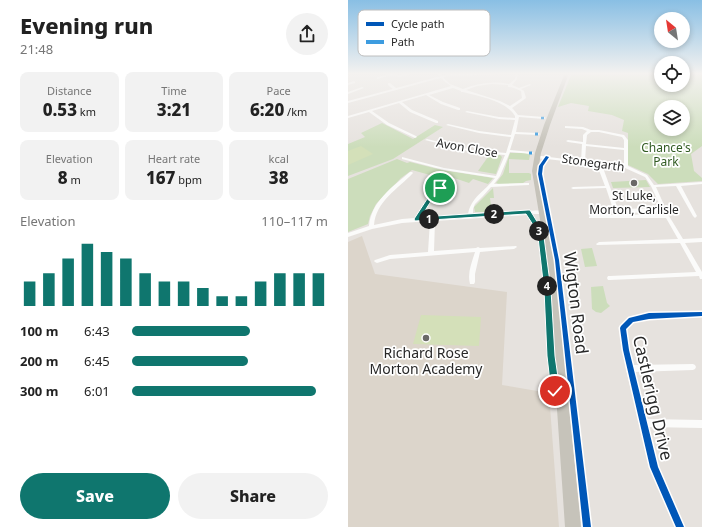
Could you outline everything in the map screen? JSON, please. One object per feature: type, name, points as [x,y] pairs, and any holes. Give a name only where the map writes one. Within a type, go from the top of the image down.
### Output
[{"type":"main road","name":"Wigton Road","points":[[557,98],[534,154],[535,177],[551,262],[573,527]]},
{"type":"street","points":[[348,102],[364,98]]},
{"type":"street","points":[[348,117],[414,98]]},
{"type":"street","points":[[432,98],[459,109]]},
{"type":"street","points":[[470,216],[471,206],[497,177],[507,153],[517,118],[511,107],[482,98]]},
{"type":"street","points":[[511,107],[524,98]]},
{"type":"street","points":[[400,102],[411,111],[437,122]]},
{"type":"street","points":[[370,110],[388,124],[415,136]]},
{"type":"street","points":[[467,112],[499,118],[541,118]]},
{"type":"street","points":[[448,125],[479,132],[536,134]]},
{"type":"street","points":[[566,126],[623,136],[626,140],[626,167]]},
{"type":"street","points":[[583,161],[585,135],[590,131]]},
{"type":"street","name":"Avon Close","points":[[427,140],[472,151],[534,154]]},
{"type":"street","points":[[568,141],[625,149]]},
{"type":"street","name":"Stonegarth","points":[[534,154],[626,167],[646,176],[653,186],[667,216],[701,275],[610,278]]},
{"type":"street","name":"Wigton Road","points":[[534,154],[541,166],[540,174],[557,260],[587,527]]},
{"type":"street","points":[[403,158],[444,169],[497,177]]},
{"type":"street","points":[[599,164],[618,217]]},
{"type":"street","points":[[371,227],[371,218],[376,208],[411,173]]},
{"type":"street","points":[[417,219],[431,197],[450,179]]},
{"type":"street","points":[[653,186],[702,183]]},
{"type":"street","points":[[490,186],[527,184]]},
{"type":"street","points":[[678,185],[695,216]]},
{"type":"street","points":[[573,188],[607,187]]},
{"type":"street","points":[[616,211],[664,210]]},
{"type":"street","name":"Wigton Road","points":[[528,212],[538,228],[541,237],[548,290],[551,356],[556,397],[562,397]]},
{"type":"street","points":[[348,235],[371,227],[417,219],[541,212]]},
{"type":"street","points":[[591,218],[667,216]]},
{"type":"street","points":[[430,253],[433,218]]},
{"type":"street","points":[[599,244],[702,240]]},
{"type":"street","points":[[377,261],[390,257],[514,247]]},
{"type":"street","points":[[472,282],[472,274],[478,249]]},
{"type":"street","name":"Castlerigg Drive","points":[[680,527],[654,467],[630,369],[623,328],[631,320],[649,316],[702,314]]},
{"type":"street","points":[[630,369],[693,367]]},
{"type":"street","name":"Castlerigg Drive","points":[[644,423],[702,424]]},
{"type":"shaded area","name":"Richard Rose Morton Academy","points":[[362,236],[375,274],[507,292],[502,385],[549,393],[559,527],[348,527],[348,242]]},
{"type":"green space","name":"Chance's Park","points":[[562,98],[702,98],[702,146],[691,154],[694,171],[702,178],[702,181],[658,184],[648,174],[628,165],[628,133],[622,131],[624,120],[612,115],[588,111],[589,106],[571,103],[558,107]]},
{"type":"green space","points":[[382,123],[413,139],[435,125],[443,127],[393,159],[348,176],[348,144],[365,137],[361,133]]},
{"type":"green space","points":[[361,146],[373,154],[348,165],[348,151]]},
{"type":"green space","points":[[510,153],[525,153],[530,155],[529,160],[509,159],[509,173],[529,173],[531,174],[531,180],[523,183],[501,185],[496,183],[503,174]]},
{"type":"green space","points":[[490,154],[500,155],[502,157],[496,174],[478,171]]},
{"type":"green space","points":[[397,159],[407,163],[410,162],[442,170],[493,178],[488,184],[473,179],[469,183],[436,172],[430,175],[412,170],[401,178],[376,204],[368,224],[348,232],[348,179]]},
{"type":"green space","points":[[646,180],[650,187],[613,188],[611,182]]},
{"type":"green space","points":[[493,188],[494,198],[490,198],[492,212],[475,212],[474,207]]},
{"type":"green space","points":[[592,248],[597,266],[585,267],[581,249]]},
{"type":"green space","points":[[603,286],[607,303],[610,306],[601,313],[592,309],[591,287]]},
{"type":"green space","points":[[421,315],[481,317],[479,346],[413,344]]},
{"type":"cycle path","points":[[547,157],[541,166],[540,174],[557,260],[587,527]]},
{"type":"cycle path","points":[[680,527],[654,467],[626,350],[623,328],[631,320],[649,316],[702,314]]},
{"type":"place","name":"St Luke, Morton, Carlisle","points":[[634,183]]},
{"type":"place","name":"Richard Rose Morton Academy","points":[[426,338]]},
{"type":"route","points":[[440,188],[431,197],[417,219],[528,212],[538,228],[541,237],[548,290],[551,356],[555,391]]}]
